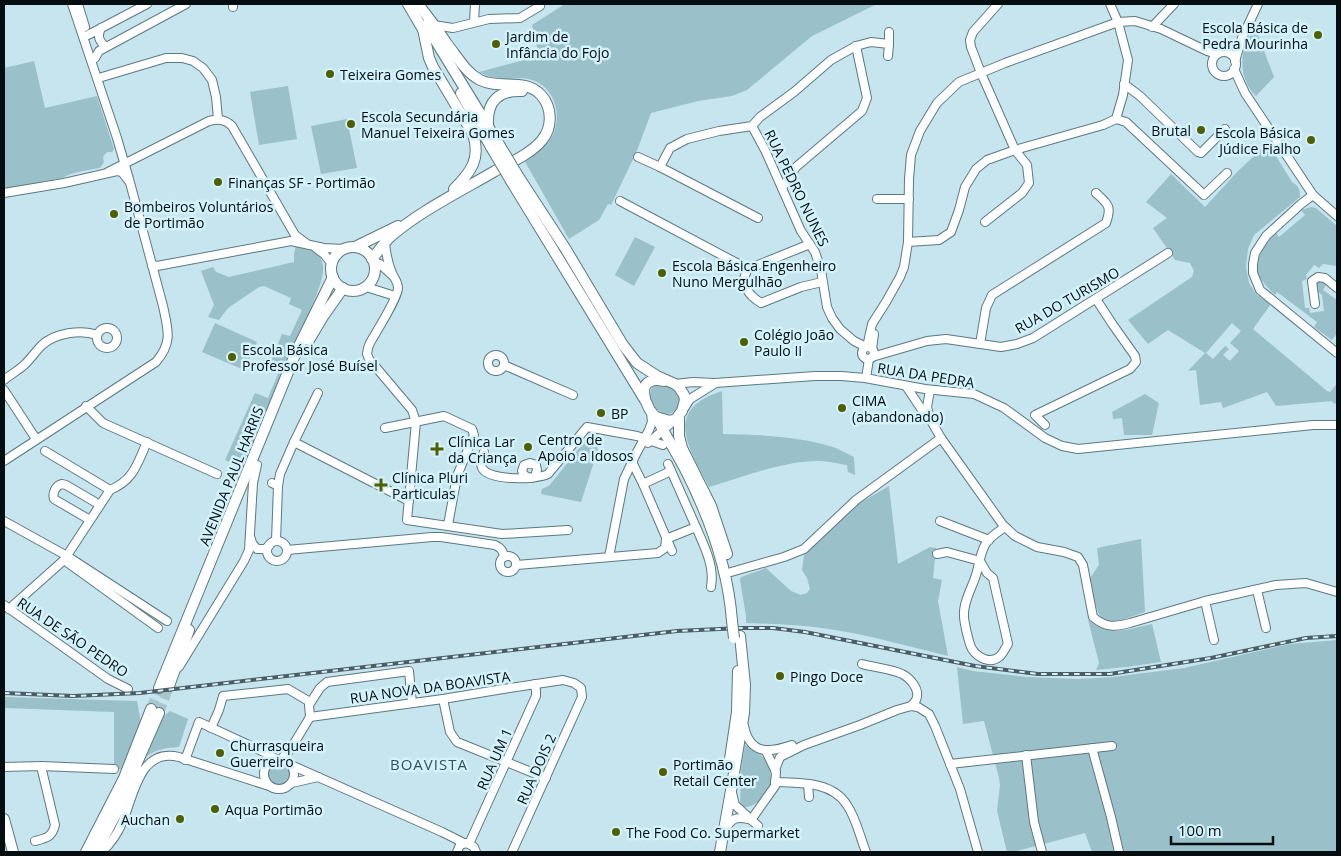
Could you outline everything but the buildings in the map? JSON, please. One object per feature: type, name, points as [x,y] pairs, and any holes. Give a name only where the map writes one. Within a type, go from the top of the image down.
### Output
[{"type":"main road","points":[[408,4],[516,180],[675,450],[704,510],[714,536],[723,564],[736,621]]},
{"type":"main road","points":[[373,260],[386,243],[409,223],[524,154],[542,140],[550,123],[548,106],[537,91],[524,85],[491,84],[475,77],[464,66],[416,4]]},
{"type":"main road","points":[[416,4],[424,22],[488,124]]},
{"type":"main road","points":[[423,29],[429,58],[433,67],[473,134],[476,143],[472,168],[454,189]]},
{"type":"main road","points":[[355,247],[366,251],[373,260],[375,270],[370,283],[366,287],[352,291],[343,288],[335,282],[331,271],[335,257],[344,249],[355,247],[396,227],[454,189],[533,142],[543,128],[544,121],[542,107],[532,95],[523,91],[512,90],[505,92],[493,101],[487,115],[495,146]]},
{"type":"main road","points":[[516,180],[565,248],[623,345],[637,363],[679,387],[684,395],[679,415],[679,436],[682,448],[711,506],[721,534],[732,572],[736,621],[737,712],[714,852]]},
{"type":"main road","name":"AVENIDA PAUL HARRIS","points":[[167,684],[293,358],[333,277]]},
{"type":"main road","name":"AVENIDA PAUL HARRIS","points":[[167,684],[286,391],[308,343],[324,314],[343,288]]},
{"type":"main road","points":[[645,400],[644,387],[650,381],[659,380],[672,383]]},
{"type":"main road","points":[[654,414],[670,421],[679,415]]},
{"type":"main road","points":[[720,852],[742,721],[745,685],[737,637]]},
{"type":"main road","points":[[86,852],[118,791],[155,711],[130,789],[96,852]]},
{"type":"main road","points":[[90,852],[139,760]]},
{"type":"main road","points":[[80,852],[97,821],[118,791]]},
{"type":"main road","points":[[4,820],[6,837],[13,852]]},
{"type":"street","points":[[72,4],[123,148],[130,156],[143,155]]},
{"type":"street","points":[[78,4],[123,148],[154,265]]},
{"type":"street","points":[[88,35],[147,4]]},
{"type":"street","points":[[95,58],[99,51],[186,4]]},
{"type":"street","points":[[474,22],[475,4]]},
{"type":"street","points":[[986,4],[996,6]]},
{"type":"street","points":[[1110,4],[1118,22],[1128,60],[1116,119]]},
{"type":"street","points":[[1152,27],[1174,4]]},
{"type":"street","points":[[1224,76],[1230,74],[1235,65],[1242,38],[1258,4]]},
{"type":"street","points":[[433,25],[453,28],[489,19],[520,18],[540,6]]},
{"type":"street","points":[[985,222],[1022,192],[1029,183],[1026,166],[1015,150],[971,47],[970,40],[973,32],[996,6]]},
{"type":"street","points":[[866,378],[872,324],[904,267],[908,242],[911,155],[920,131],[937,103],[959,82],[1021,57],[1118,22],[1135,21],[1170,33],[1217,54]]},
{"type":"street","points":[[101,28],[98,38],[106,47]]},
{"type":"street","points":[[888,56],[889,32]]},
{"type":"street","points":[[1229,53],[1242,38]]},
{"type":"street","points":[[660,167],[670,148],[687,139],[719,131],[752,126],[760,117],[794,92],[831,60],[856,46],[871,42],[889,44]]},
{"type":"street","points":[[1193,44],[1212,63]]},
{"type":"street","points":[[782,188],[796,168],[862,111],[867,98],[856,46]]},
{"type":"street","points":[[1229,53],[1221,52],[1214,56],[1212,67],[1216,74],[1224,76],[1245,93],[1314,195],[1337,216]]},
{"type":"street","points":[[1229,53],[1245,93]]},
{"type":"street","points":[[102,77],[166,58],[182,58],[193,61],[203,68],[212,80],[218,119]]},
{"type":"street","points":[[1124,84],[1140,96],[1198,152],[1201,153],[1225,130]]},
{"type":"street","points":[[108,172],[209,121],[218,119],[228,122],[295,234],[300,240],[324,254],[332,264]]},
{"type":"street","points":[[908,242],[939,240],[951,232],[965,187],[976,169],[987,160],[1015,150],[1104,125],[1116,119],[1126,122],[1204,195],[1227,173]]},
{"type":"street","name":"RUA PEDRO NUNES","points":[[752,126],[766,150],[801,231],[815,252],[821,270],[827,307],[832,318],[840,330],[869,352]]},
{"type":"street","points":[[108,172],[119,161],[123,148]]},
{"type":"street","points":[[638,157],[758,218]]},
{"type":"street","points":[[4,460],[156,362],[163,353],[168,340],[168,327],[161,285],[131,185],[127,162]]},
{"type":"street","points":[[4,193],[64,183],[117,171],[122,172],[131,185]]},
{"type":"street","points":[[980,344],[986,308],[992,295],[1106,223],[1110,212],[1107,203],[1096,193]]},
{"type":"street","points":[[1314,195],[1266,236],[1255,253],[1253,273],[1260,290],[1337,353]]},
{"type":"street","points":[[877,199],[909,199]]},
{"type":"street","points":[[620,201],[748,269]]},
{"type":"street","points":[[284,242],[290,238],[289,224]]},
{"type":"street","points":[[154,265],[291,241],[330,249],[344,249]]},
{"type":"street","points":[[386,243],[392,275],[398,287],[396,296],[370,343],[367,354],[372,363],[412,410],[416,422],[407,520],[502,534],[568,530]]},
{"type":"street","points":[[810,244],[748,269],[744,275],[744,285],[752,298],[761,303],[802,287],[822,282]]},
{"type":"street","name":"RUA DO TURISMO","points":[[869,352],[885,354],[928,341],[946,339],[1002,347],[1017,344],[1033,338],[1168,253]]},
{"type":"street","points":[[373,260],[392,275]]},
{"type":"street","points":[[1315,304],[1312,282],[1318,276],[1325,278],[1337,288]]},
{"type":"street","points":[[366,287],[396,296]]},
{"type":"street","points":[[380,292],[386,298],[388,312]]},
{"type":"street","points":[[1045,425],[1032,412],[1130,369],[1136,362],[1135,356],[1096,299]]},
{"type":"street","points":[[4,380],[52,338],[81,332],[97,335]]},
{"type":"street","points":[[504,365],[573,395]]},
{"type":"street","name":"RUA DA PEDRA","points":[[672,383],[715,383],[841,376],[866,378],[930,390],[974,394],[1004,408],[1045,438],[1062,446],[1078,449],[1313,425],[1337,425]]},
{"type":"street","points":[[609,557],[624,480],[637,452],[648,440],[679,415],[690,400],[715,383]]},
{"type":"street","points":[[906,386],[1005,527],[1015,536],[1037,547],[1064,552],[1078,557],[1083,565],[1093,617],[1106,626],[1118,626],[1205,601],[1276,585],[1306,583],[1337,592]]},
{"type":"street","points":[[4,390],[36,438]]},
{"type":"street","points":[[930,390],[928,407],[930,419]]},
{"type":"street","points":[[269,556],[268,550],[272,544],[275,484],[318,393]]},
{"type":"street","points":[[86,406],[103,423],[217,474]]},
{"type":"street","points":[[648,440],[654,414]]},
{"type":"street","points":[[385,428],[444,416],[472,429],[474,435],[457,476],[448,525]]},
{"type":"street","points":[[484,452],[481,464],[482,469],[488,474],[516,479],[544,476],[551,471],[587,427],[648,440],[675,450]]},
{"type":"street","points":[[732,572],[784,557],[804,549],[856,500],[941,438]]},
{"type":"street","points":[[6,607],[65,558],[110,490],[120,486],[130,477],[147,442]]},
{"type":"street","points":[[294,442],[409,501]]},
{"type":"street","points":[[637,452],[654,445],[663,444]]},
{"type":"street","points":[[45,451],[110,490]]},
{"type":"street","points":[[632,462],[672,551]]},
{"type":"street","points":[[167,684],[249,550],[253,483],[257,466]]},
{"type":"street","points":[[643,484],[669,467],[706,551],[713,576],[712,587]]},
{"type":"street","points":[[90,520],[54,499],[58,486],[66,485],[100,505]]},
{"type":"street","points":[[4,521],[167,620]]},
{"type":"street","points":[[940,521],[989,540]]},
{"type":"street","points":[[666,539],[696,527]]},
{"type":"street","points":[[937,554],[947,552],[980,561],[987,573],[993,578],[1008,644],[999,658],[992,660],[984,659],[978,656],[971,648],[964,616],[966,602],[980,561],[980,556],[985,544],[1005,527]]},
{"type":"street","points":[[244,561],[259,552],[264,552],[273,560],[279,560],[285,558],[287,550],[283,543],[272,544],[265,549],[257,549],[252,543],[250,534]]},
{"type":"street","points":[[287,550],[441,537],[500,547],[504,557],[500,568],[507,573],[515,570],[517,565],[513,557],[504,557]]},
{"type":"street","points":[[517,565],[658,553],[665,548],[666,539]]},
{"type":"street","points":[[65,558],[158,628]]},
{"type":"street","points":[[1257,590],[1266,628]]},
{"type":"street","points":[[1205,601],[1214,640]]},
{"type":"street","name":"RUA DE SÃO PEDRO","points":[[6,607],[108,679],[128,689]]},
{"type":"street","points":[[862,664],[901,673],[913,683],[929,714],[950,764],[965,806],[978,852]]},
{"type":"street","points":[[284,761],[310,716],[308,705],[320,688],[327,682],[409,671],[412,703]]},
{"type":"street","name":"RUA NOVA DA BOAVISTA","points":[[310,716],[443,699],[563,680],[574,682],[581,688],[582,697]]},
{"type":"street","name":"RUA UM 1","points":[[456,852],[460,845],[471,846],[536,696],[535,684]]},
{"type":"street","points":[[211,728],[223,696],[288,689],[310,702]]},
{"type":"street","points":[[911,706],[917,699],[916,691]]},
{"type":"street","name":"RUA DOIS 2","points":[[512,852],[582,697]]},
{"type":"street","points":[[443,699],[450,732],[458,742],[546,778]]},
{"type":"street","points":[[775,770],[780,757],[897,710],[911,706],[918,707],[929,714]]},
{"type":"street","points":[[742,721],[745,734],[754,746],[766,751],[778,750],[792,745]]},
{"type":"street","points":[[185,760],[199,722],[485,852]]},
{"type":"street","points":[[950,764],[1112,746]]},
{"type":"street","points":[[1092,748],[1112,818],[1119,852]]},
{"type":"street","points":[[751,820],[776,782],[775,770],[766,751]]},
{"type":"street","points":[[1026,755],[1033,814],[1042,852]]},
{"type":"street","points":[[102,852],[114,840],[130,805],[138,779],[148,763],[158,756],[179,757],[279,790],[289,786],[295,774],[284,761]]},
{"type":"street","points":[[269,786],[264,779],[264,770],[268,763],[284,761]]},
{"type":"street","points":[[35,841],[50,836],[54,832],[55,825],[41,766]]},
{"type":"street","points":[[4,767],[114,768]]},
{"type":"street","points":[[292,782],[318,777]]},
{"type":"street","points":[[776,782],[808,784],[824,787],[835,793],[846,804],[852,815],[866,852]]},
{"type":"street","points":[[808,784],[809,797]]},
{"type":"street","points":[[731,791],[735,805],[758,826]]},
{"type":"street","points":[[724,831],[735,818],[741,817],[751,820]]},
{"type":"street","points":[[442,832],[452,842],[456,852]]},
{"type":"shaded area","points":[[565,4],[877,4],[812,36],[747,90],[732,96],[698,101],[651,113],[636,153],[611,205],[608,204],[599,220],[569,239],[524,160],[544,146],[554,133],[557,115],[556,106],[552,98],[541,84],[532,80],[498,78],[479,72],[539,56],[532,25]]},
{"type":"shaded area","points":[[1256,28],[1260,29],[1258,35],[1274,77],[1256,96],[1251,91],[1244,77],[1242,62],[1244,48]]},
{"type":"shaded area","points":[[34,61],[45,108],[97,96],[114,149],[112,152],[104,155],[104,162],[100,168],[75,173],[62,178],[4,189],[4,68]]},
{"type":"shaded area","points":[[288,86],[297,139],[259,145],[250,92]]},
{"type":"shaded area","points":[[347,119],[357,168],[321,174],[311,126]]},
{"type":"shaded area","points":[[1268,143],[1292,182],[1299,188],[1300,197],[1254,235],[1248,249],[1246,267],[1249,283],[1256,294],[1271,304],[1253,329],[1327,391],[1330,392],[1337,384],[1337,404],[1332,401],[1276,406],[1267,392],[1223,408],[1221,402],[1200,405],[1196,370],[1188,371],[1205,353],[1168,330],[1148,344],[1128,320],[1192,277],[1194,271],[1190,263],[1175,260],[1153,228],[1167,218],[1146,202],[1171,174],[1205,207],[1238,171]],"holes":[[[1232,323],[1241,331],[1230,343],[1239,351],[1230,361],[1223,355],[1229,349],[1225,346],[1213,359],[1206,353]]]},
{"type":"shaded area","points":[[1311,207],[1316,208],[1337,226],[1337,266],[1323,264],[1319,268],[1314,265],[1306,275],[1307,279],[1302,281],[1305,308],[1309,308],[1310,313],[1324,311],[1322,295],[1317,291],[1316,283],[1321,280],[1326,285],[1323,290],[1337,300],[1337,333],[1332,340],[1314,327],[1317,322],[1277,292],[1275,295],[1258,272],[1258,261],[1269,241],[1276,233],[1279,237],[1305,215],[1301,210]]},
{"type":"shaded area","points":[[635,237],[655,247],[634,286],[615,275]]},
{"type":"shaded area","points":[[296,245],[306,247],[317,254],[322,262],[323,274],[311,308],[244,469],[225,460],[255,393],[268,398],[280,369],[270,363],[282,334],[290,336],[302,310],[289,304],[291,298],[264,286],[259,287],[228,308],[219,320],[208,317],[214,305],[201,271],[213,267],[216,272],[229,277],[294,262]]},
{"type":"shaded area","points":[[215,323],[257,342],[244,370],[202,352]]},
{"type":"shaded area","points":[[660,384],[672,388],[679,395],[678,406],[674,412],[667,414],[661,412],[651,401],[650,393],[654,385]]},
{"type":"shaded area","points":[[722,391],[723,434],[794,439],[836,448],[854,457],[855,475],[848,472],[847,465],[823,461],[807,461],[764,470],[709,487],[689,444],[686,432],[686,419],[692,409],[703,399]]},
{"type":"shaded area","points":[[1145,394],[1159,403],[1152,435],[1124,435],[1122,418],[1113,419],[1112,412]]},
{"type":"shaded area","points":[[600,434],[598,450],[581,502],[541,494],[542,489],[549,486],[585,441],[594,435]]},
{"type":"shaded area","points":[[889,486],[898,564],[930,547],[936,548],[933,578],[942,580],[938,601],[948,656],[878,638],[835,630],[746,623],[741,577],[766,568],[791,591],[801,595],[807,593],[810,589],[807,578],[802,570],[804,555],[858,504]]},
{"type":"shaded area","points":[[1141,539],[1145,612],[1113,623],[1103,619],[1094,600],[1090,578],[1099,565],[1097,548]]},
{"type":"shaded area","points":[[1088,620],[1101,628],[1115,631],[1152,624],[1161,662],[1096,670],[1099,663]]},
{"type":"shaded area","points":[[1337,640],[1337,852],[1092,852],[1085,833],[1007,852],[997,811],[999,778],[984,721],[963,724],[957,667],[973,671],[1027,677],[1078,679],[1113,677],[1184,668],[1290,644]]},
{"type":"shaded area","points":[[4,697],[137,701],[141,723],[123,769],[114,769],[114,712],[4,708]]},
{"type":"shaded area","points":[[170,711],[188,719],[179,747],[161,749],[146,757],[164,716]]},
{"type":"shaded area","points":[[745,745],[750,746],[769,762],[772,785],[755,804],[740,808],[741,770]]},
{"type":"shaded area","points":[[279,763],[287,766],[290,774],[287,782],[279,785],[271,782],[268,774],[271,766]]},
{"type":"tunnel","points":[[159,713],[169,686]]},
{"type":"tunnel","points":[[151,709],[159,688]]},
{"type":"railway","points":[[4,693],[73,696],[140,693],[677,631],[741,628],[773,628],[805,632],[975,666],[1038,674],[1110,674],[1211,658],[1306,638],[1337,636]]},
{"type":"place","name":"Escola Básica de Pedra Mourinha","points":[[1318,35]]},
{"type":"place","name":"Jardim de Infância do Fojo","points":[[496,44]]},
{"type":"place","name":"Teixeira Gomes","points":[[330,74]]},
{"type":"place","name":"Escola Secundária Manuel Teixeira Gomes","points":[[351,124]]},
{"type":"place","name":"Brutal","points":[[1201,130]]},
{"type":"place","name":"Escola Básica Júdice Fialho","points":[[1311,140]]},
{"type":"place","name":"Finanças SF - Portimão","points":[[218,182]]},
{"type":"place","name":"Bombeiros Voluntários de Portimão","points":[[114,214]]},
{"type":"place","name":"Escola Básica Engenheiro Nuno Mergulhão","points":[[662,273]]},
{"type":"place","name":"Colégio João Paulo II","points":[[744,342]]},
{"type":"place","name":"Escola Básica Professor José Buísel","points":[[232,357]]},
{"type":"place","name":"CIMA (abandonado)","points":[[842,408]]},
{"type":"place","name":"BP","points":[[601,413]]},
{"type":"place","name":"Centro de Apoio a Idosos","points":[[528,447]]},
{"type":"place","name":"Clínica Lar da Criança","points":[[437,449]]},
{"type":"place","name":"Clínica Pluri Particulas","points":[[381,485]]},
{"type":"place","name":"Pingo Doce","points":[[780,676]]},
{"type":"place","name":"Churrasqueira Guerreiro","points":[[220,753]]},
{"type":"place","name":"Portimão Retail Center","points":[[663,772]]},
{"type":"place","name":"Aqua Portimão","points":[[215,809]]},
{"type":"place","name":"Auchan","points":[[180,819]]},
{"type":"place","name":"The Food Co. Supermarket","points":[[616,832]]},
{"type":"district","name":"BOAVISTA","points":[[429,764]]}]
